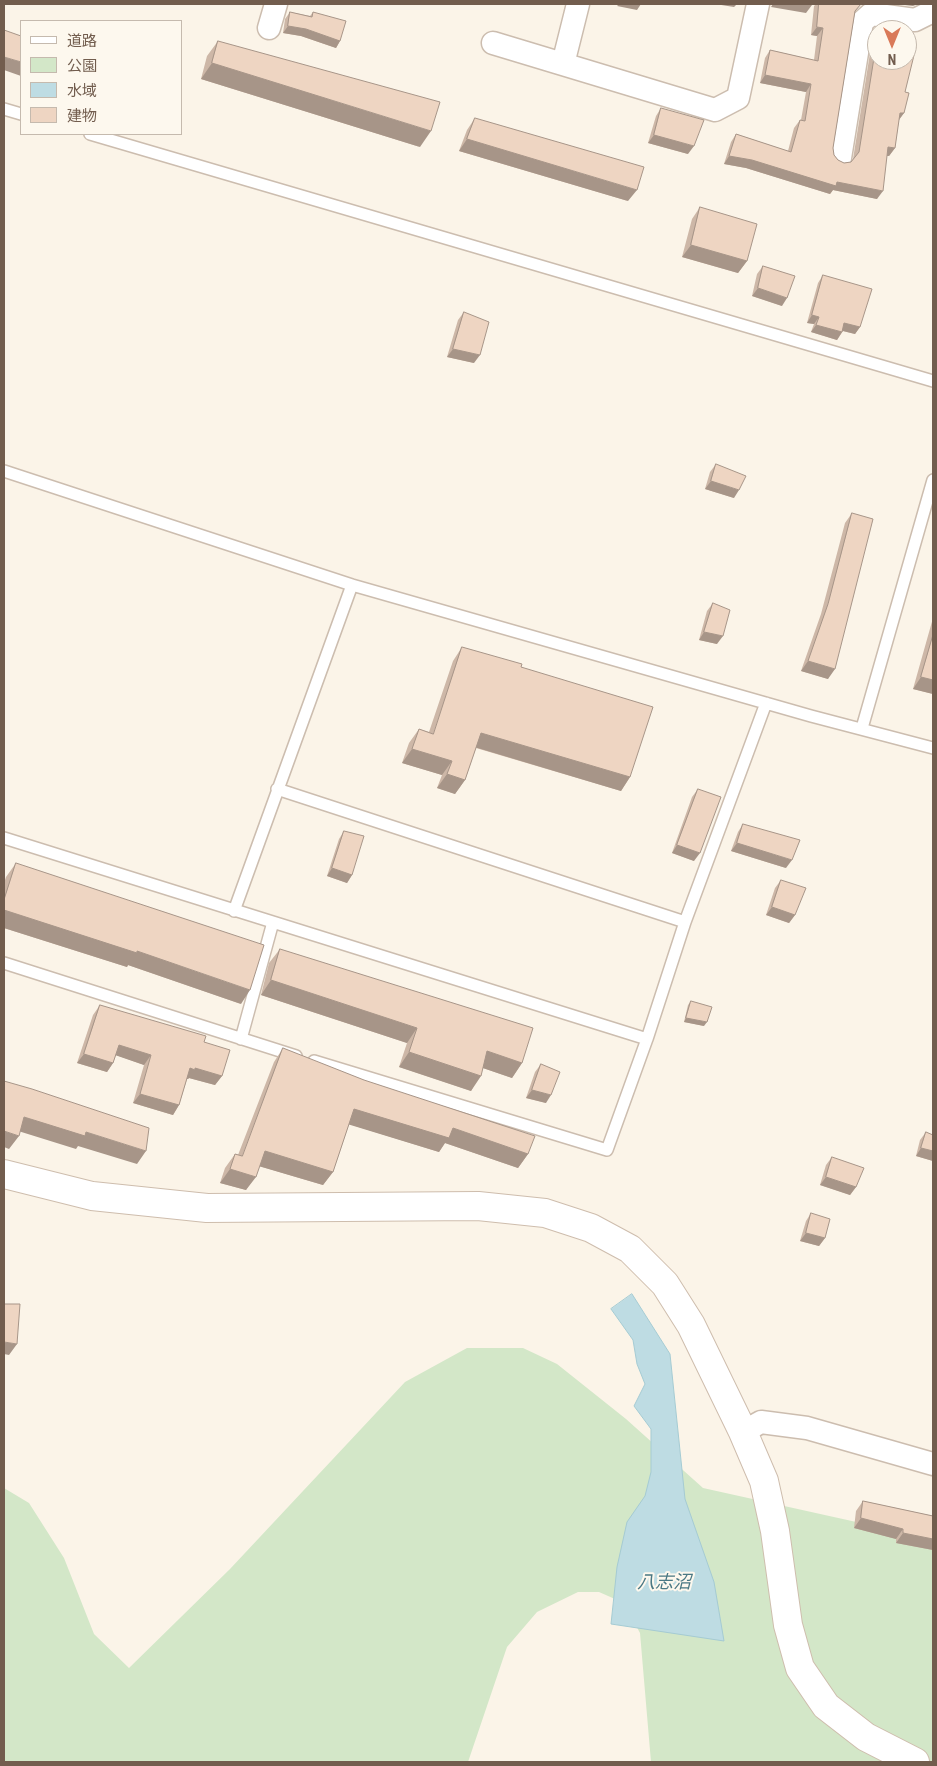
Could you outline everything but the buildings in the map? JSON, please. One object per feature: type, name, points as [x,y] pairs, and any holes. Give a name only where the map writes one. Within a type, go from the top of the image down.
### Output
[{"type":"street","points":[[269,28],[276,4]]},
{"type":"street","points":[[563,64],[578,4]]},
{"type":"street","points":[[493,43],[715,110],[738,98],[758,4]]},
{"type":"street","points":[[840,158],[862,22],[871,14],[915,20],[931,12],[932,4]]},
{"type":"street","points":[[4,1174],[92,1196],[207,1208],[478,1206],[545,1213],[591,1228],[630,1249],[665,1284],[691,1325],[743,1432],[764,1481],[775,1531],[788,1625],[800,1668],[826,1706],[866,1737],[915,1762]]},
{"type":"street","points":[[743,1432],[761,1422],[807,1428],[933,1464]]},
{"type":"lane","points":[[4,108],[20,114]]},
{"type":"lane","points":[[93,135],[933,381]]},
{"type":"lane","points":[[4,471],[352,585],[766,703],[933,748]]},
{"type":"lane","points":[[862,728],[933,480]]},
{"type":"lane","points":[[234,911],[352,585]]},
{"type":"lane","points":[[4,963],[241,1039],[607,1150],[647,1039],[685,922],[766,703]]},
{"type":"lane","points":[[277,789],[685,922]]},
{"type":"lane","points":[[4,838],[647,1039]]},
{"type":"lane","points":[[241,1039],[273,922]]},
{"type":"green space","points":[[467,1348],[523,1348],[557,1364],[626,1419],[703,1488],[933,1539],[933,1762],[651,1762],[640,1633],[624,1603],[599,1592],[578,1592],[537,1612],[507,1647],[468,1762],[4,1762],[4,1488],[29,1503],[64,1558],[94,1634],[129,1668],[230,1569],[405,1382]]},
{"type":"water","name":"八志沼","points":[[632,1294],[670,1354],[685,1499],[714,1582],[724,1641],[611,1624],[617,1567],[627,1522],[645,1496],[651,1472],[651,1429],[634,1406],[645,1384],[637,1364],[633,1340],[611,1309]]}]
